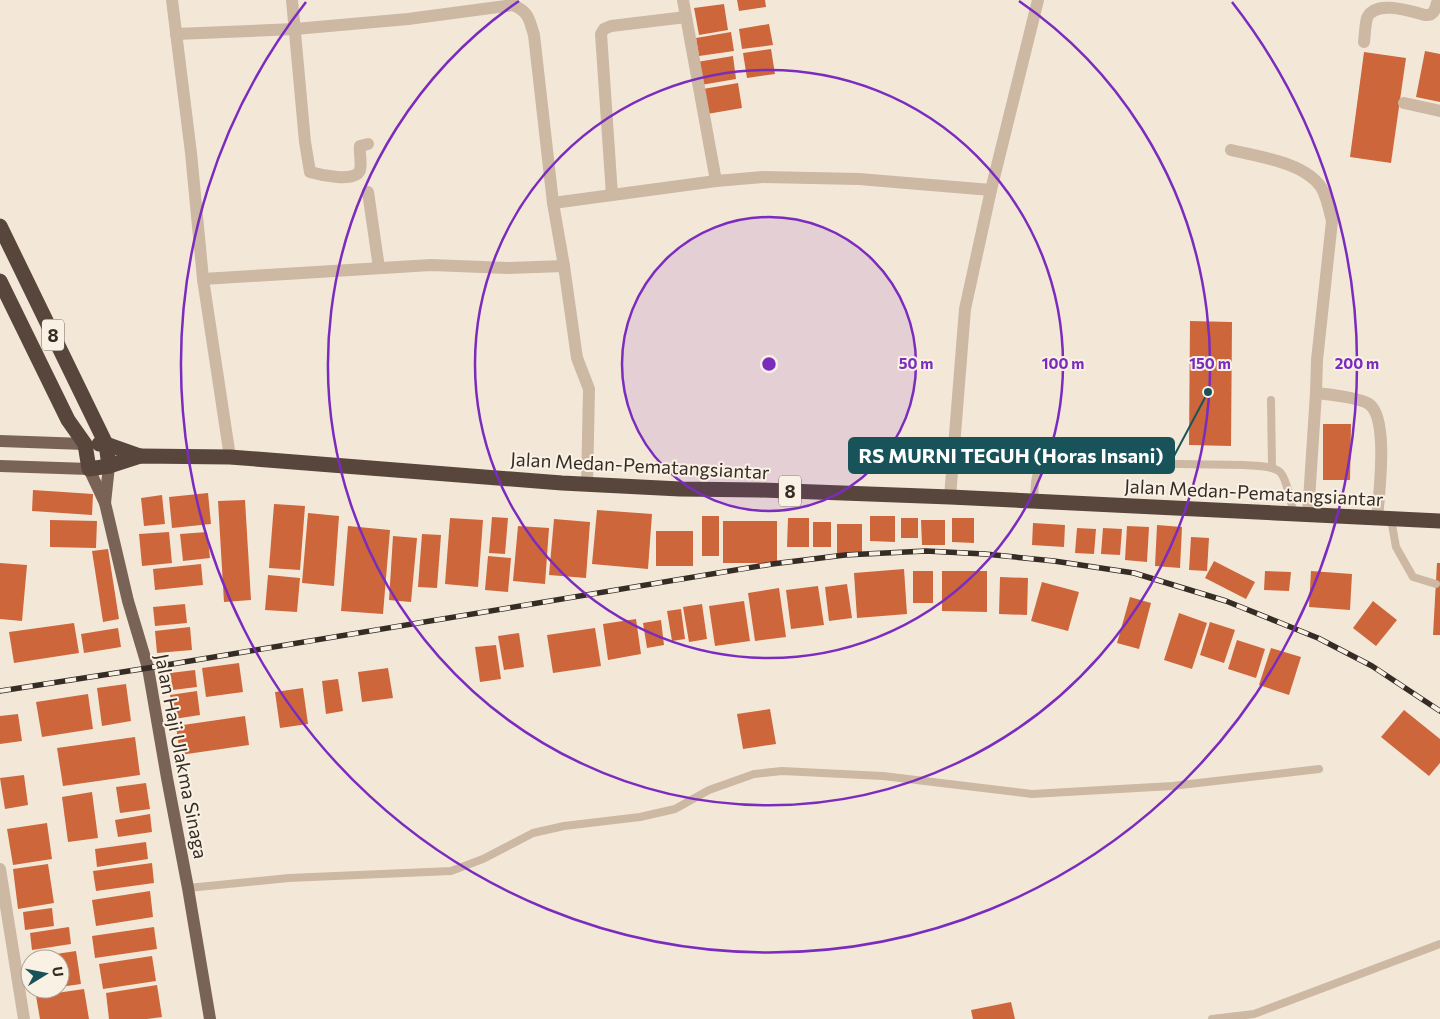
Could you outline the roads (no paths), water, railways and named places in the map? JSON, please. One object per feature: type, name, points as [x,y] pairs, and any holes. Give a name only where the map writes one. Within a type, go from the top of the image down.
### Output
[{"type":"highway","name":"8","points":[[0,226],[106,444],[140,456]]},
{"type":"highway","name":"8","points":[[0,281],[68,420],[85,444],[89,469],[109,466]]},
{"type":"highway","points":[[85,444],[106,444],[109,466]]},
{"type":"highway","name":"Jalan Medan-Pematangsiantar","points":[[109,466],[140,456],[230,457],[587,485],[950,497],[1440,521]]},
{"type":"main road","points":[[0,441],[85,444]]},
{"type":"main road","points":[[0,466],[89,469]]},
{"type":"main road","name":"Jalan Haji Ulakma Sinaga","points":[[105,503],[109,466]]},
{"type":"main road","name":"Jalan Haji Ulakma Sinaga","points":[[89,469],[105,503],[128,601],[148,668],[210,1019]]},
{"type":"street","points":[[172,0],[191,153],[203,279],[230,457]]},
{"type":"street","points":[[292,0],[305,142],[310,172],[344,178],[354,176],[358,174],[360,168],[360,146],[368,144]]},
{"type":"street","points":[[683,0],[716,181]]},
{"type":"street","points":[[950,497],[965,309],[991,190],[1038,0]]},
{"type":"street","points":[[1364,42],[1368,18],[1374,7],[1380,4],[1387,4],[1431,16],[1434,14],[1438,0]]},
{"type":"street","points":[[176,34],[296,29],[408,19],[513,5],[524,10],[530,19],[534,35],[553,202],[577,358],[589,389],[587,485]]},
{"type":"street","points":[[612,195],[601,34],[604,28],[611,26],[686,17]]},
{"type":"street","points":[[1404,103],[1440,111]]},
{"type":"street","points":[[1231,150],[1293,166],[1304,171],[1320,186],[1332,221],[1317,360],[1316,393],[1301,515]]},
{"type":"street","points":[[553,202],[716,181],[763,177],[859,179],[991,190]]},
{"type":"street","points":[[368,192],[379,268]]},
{"type":"street","points":[[203,279],[430,265],[508,268],[564,266]]},
{"type":"street","points":[[1316,393],[1368,403],[1375,410],[1379,421],[1382,447],[1384,518]]},
{"type":"street","points":[[0,869],[6,943],[24,1019]]},
{"type":"lane","points":[[1271,400],[1272,468]]},
{"type":"lane","points":[[1034,502],[1038,467],[1045,462],[1244,465],[1272,468],[1279,471],[1301,515]]},
{"type":"lane","points":[[1384,518],[1396,547],[1413,577],[1436,584]]},
{"type":"lane","points":[[188,888],[289,878],[451,870],[483,859],[533,833],[564,826],[640,817],[675,809],[709,790],[754,774],[782,771],[883,776],[1032,794],[1172,786],[1319,769]]},
{"type":"lane","points":[[1212,1019],[1254,1014],[1440,944]]},
{"type":"railway","points":[[0,691],[772,564],[845,555],[926,551],[985,554],[1054,561],[1134,573],[1226,601],[1318,638],[1372,666],[1440,711]]},
{"type":"place","name":"RS MURNI TEGUH (Horas Insani)","points":[[1208,392]]}]
